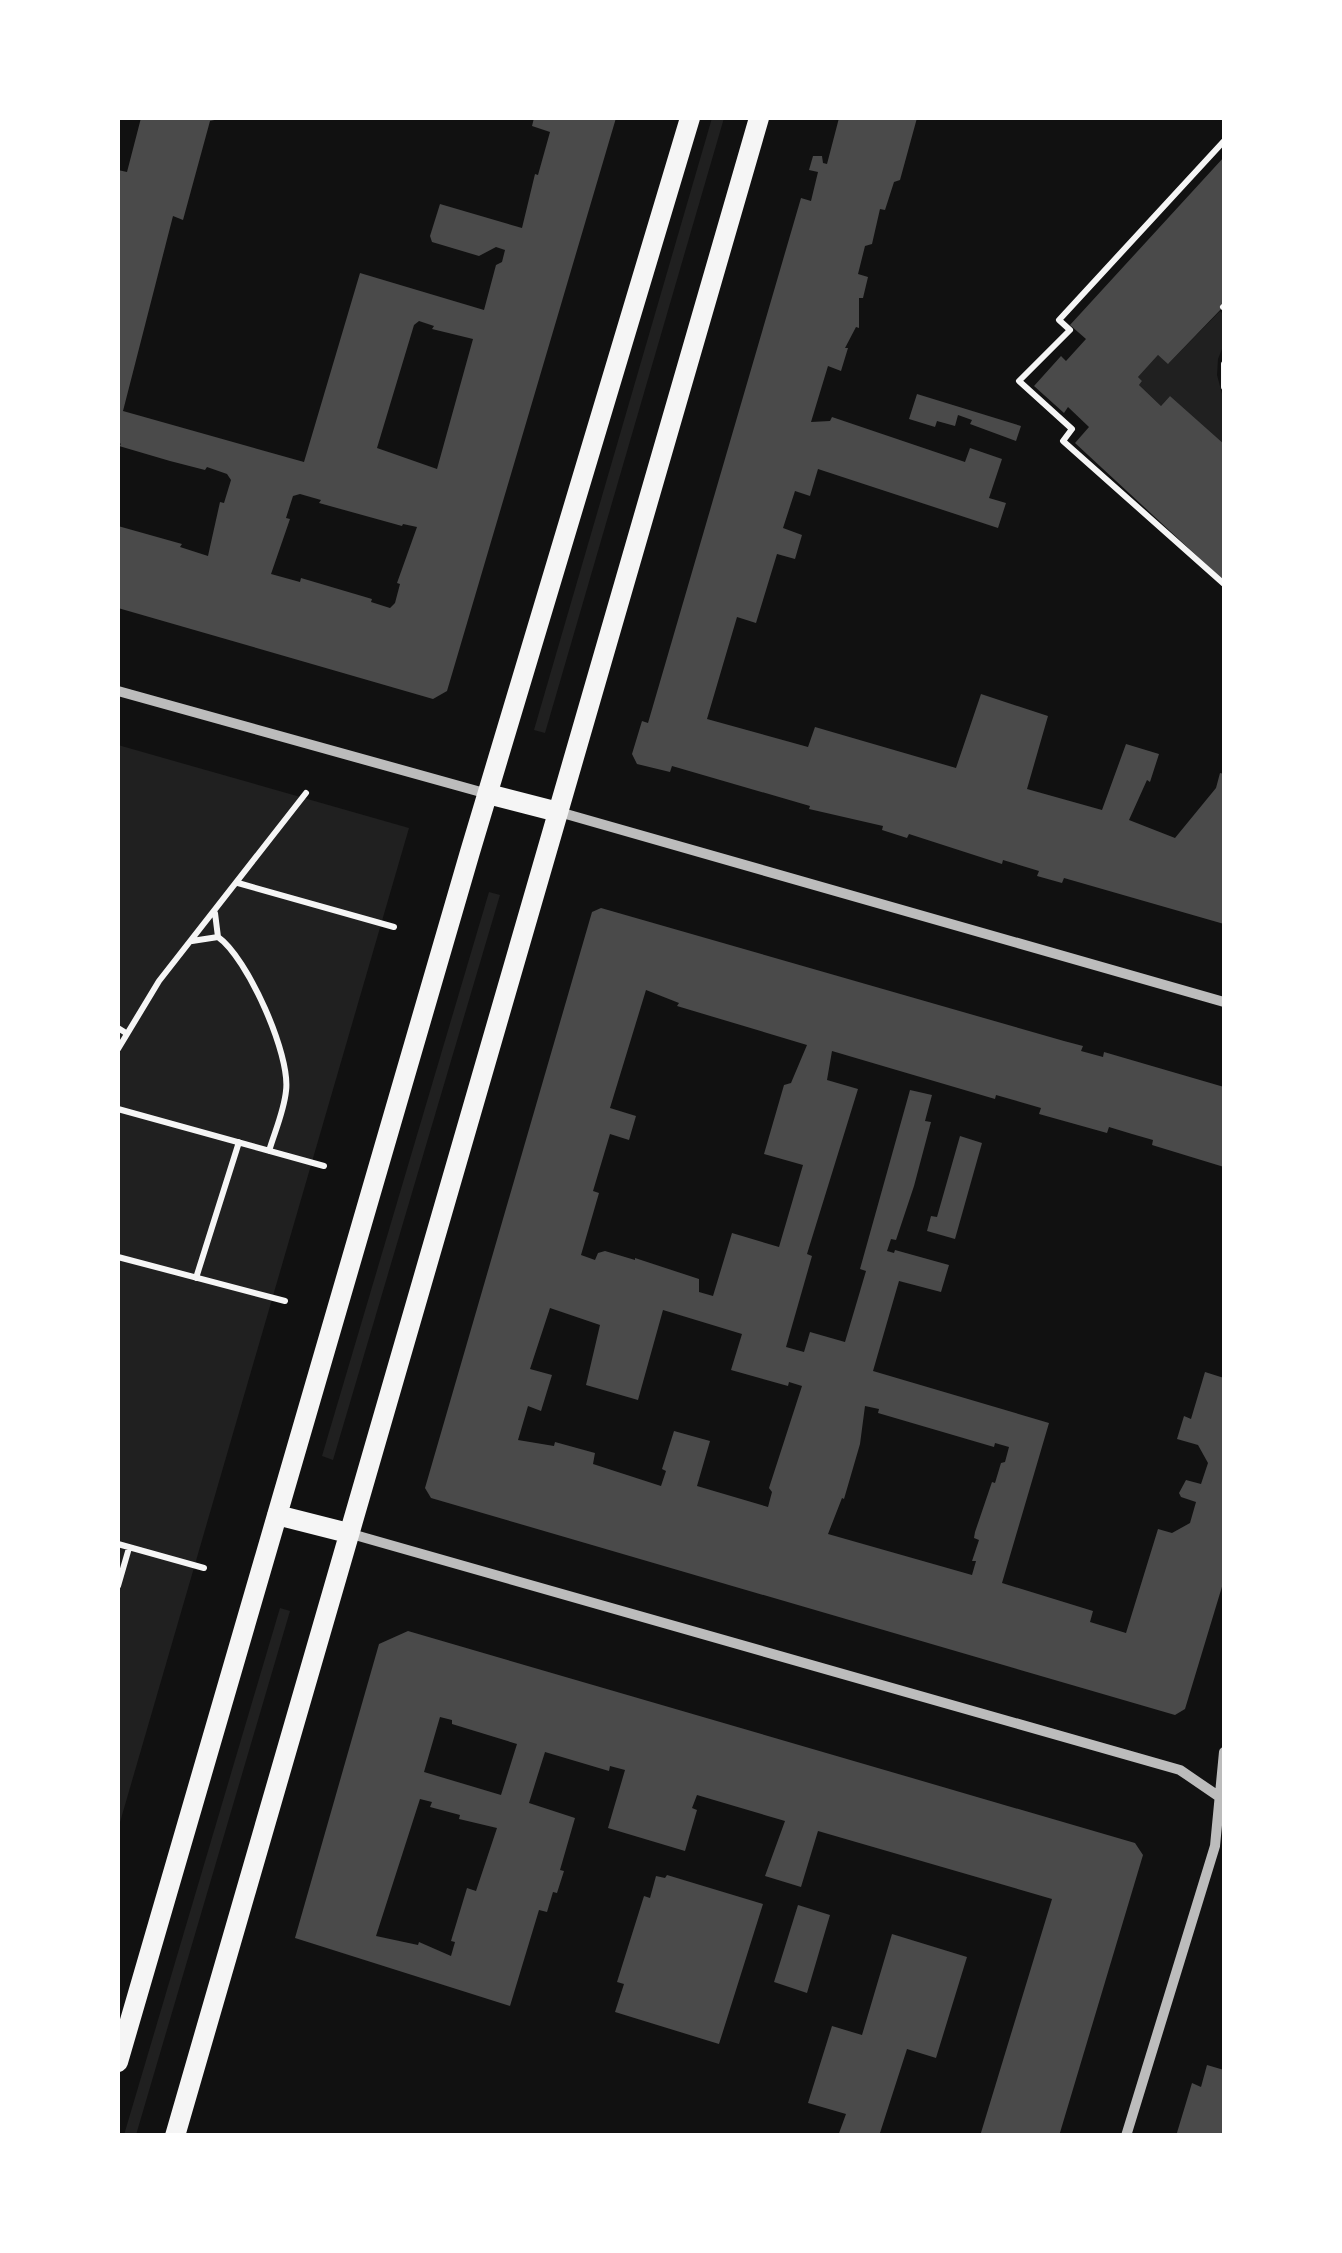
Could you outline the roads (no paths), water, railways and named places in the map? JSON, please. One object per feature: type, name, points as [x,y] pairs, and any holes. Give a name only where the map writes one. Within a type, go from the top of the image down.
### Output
[{"type":"main road","points":[[118,2062],[690,118]]},
{"type":"main road","points":[[175,2136],[759,118]]},
{"type":"main road","points":[[488,794],[558,812]]},
{"type":"main road","points":[[278,1515],[348,1534]]},
{"type":"street","points":[[118,691],[488,794]]},
{"type":"street","points":[[558,812],[1224,1002]]},
{"type":"street","points":[[348,1534],[1180,1770],[1222,1798]]},
{"type":"street","points":[[1126,2136],[1215,1846],[1224,1752]]}]
